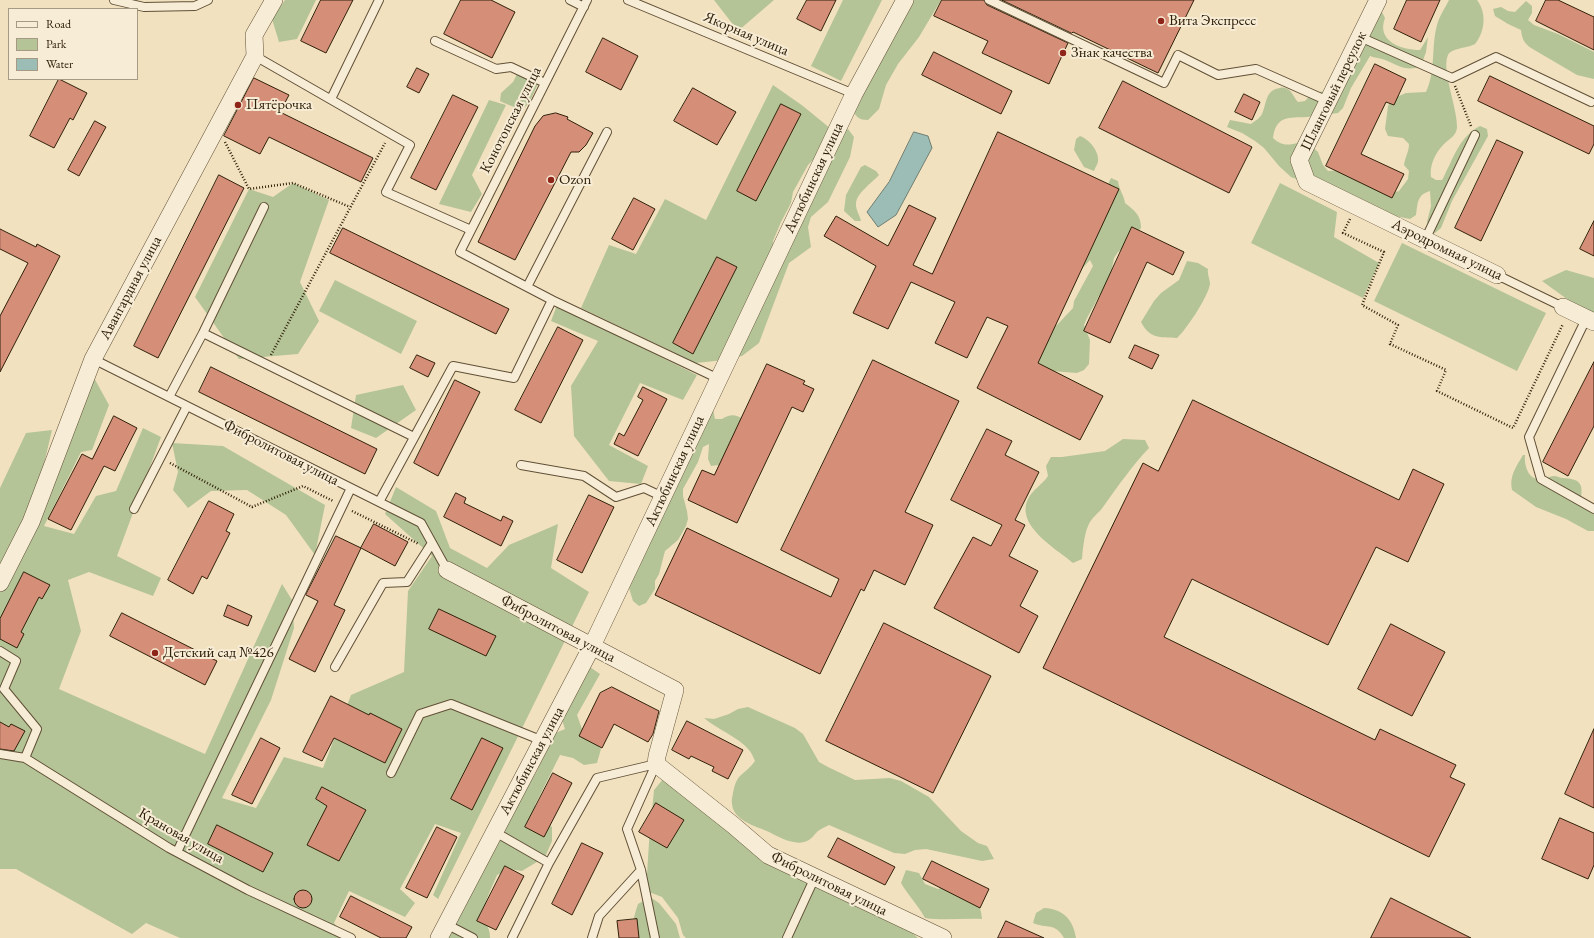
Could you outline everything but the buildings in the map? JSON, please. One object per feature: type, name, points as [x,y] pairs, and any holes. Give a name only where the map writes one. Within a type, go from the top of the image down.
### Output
[{"type":"street","points":[[255,56],[254,35],[274,0]]},
{"type":"street","name":"Актюбинская улица","points":[[443,931],[592,646],[854,94],[905,0]]},
{"type":"street","name":"Шланговый переулок","points":[[1308,182],[1300,160],[1378,0]]},
{"type":"street","name":"Авангардная улица","points":[[0,583],[31,522],[93,359],[255,56]]},
{"type":"street","name":"Аэродромная улица","points":[[1308,182],[1497,275]]},
{"type":"street","name":"Аэродромная улица","points":[[1566,309],[1590,320]]},
{"type":"street","name":"Фибролитовая улица","points":[[447,570],[675,690],[656,756],[656,764],[733,825],[768,855],[943,938]]},
{"type":"lane","points":[[114,0],[144,7],[195,6],[208,0]]},
{"type":"lane","points":[[331,100],[379,0]]},
{"type":"lane","points":[[570,0],[586,3]]},
{"type":"lane","name":"Якорная улица","points":[[628,0],[854,94]]},
{"type":"lane","points":[[989,0],[1164,83],[1178,55],[1218,75],[1256,69],[1328,101]]},
{"type":"lane","name":"Конотопская улица","points":[[528,287],[460,252],[586,3]]},
{"type":"lane","points":[[1360,37],[1452,78],[1496,57],[1590,102]]},
{"type":"lane","points":[[435,41],[496,69],[511,67],[545,83]]},
{"type":"lane","points":[[255,56],[410,145],[386,192],[472,230]]},
{"type":"lane","points":[[607,132],[528,287],[552,300],[719,379]]},
{"type":"lane","points":[[1425,240],[1475,135]]},
{"type":"lane","points":[[169,397],[203,333],[264,206]]},
{"type":"lane","name":"Аэродромная улица","points":[[1497,275],[1566,309]]},
{"type":"lane","points":[[379,502],[452,366],[514,378],[552,300]]},
{"type":"lane","name":"Аэродромная улица","points":[[1590,320],[1528,437],[1541,479],[1594,510]]},
{"type":"lane","points":[[203,333],[414,437]]},
{"type":"lane","name":"Фибролитовая улица","points":[[93,359],[421,523],[430,546],[447,570]]},
{"type":"lane","points":[[134,510],[187,406]]},
{"type":"lane","points":[[521,465],[584,476],[616,496],[644,488],[663,498]]},
{"type":"lane","points":[[177,852],[351,488]]},
{"type":"lane","points":[[335,667],[384,583],[407,582],[430,546]]},
{"type":"lane","points":[[0,651],[16,661],[4,689],[37,729],[25,758]]},
{"type":"lane","points":[[391,773],[420,714],[451,704],[543,741]]},
{"type":"lane","name":"Крановая улица","points":[[0,754],[25,758],[177,852],[248,890],[351,938]]},
{"type":"lane","points":[[512,938],[549,863],[597,778],[656,764]]},
{"type":"lane","points":[[655,938],[641,870],[627,829],[656,764]]},
{"type":"lane","points":[[495,832],[549,863]]},
{"type":"lane","points":[[592,938],[599,916],[641,870]]},
{"type":"lane","points":[[787,938],[815,877]]},
{"type":"lane","points":[[443,931],[473,938]]},
{"type":"path","points":[[1452,78],[1475,135]]},
{"type":"path","points":[[217,126],[249,189],[293,183],[350,208]]},
{"type":"path","points":[[266,364],[390,134]]},
{"type":"path","points":[[1356,206],[1343,233],[1384,252],[1362,305],[1398,324],[1390,344],[1446,370],[1437,391],[1444,395],[1513,428],[1566,309]]},
{"type":"path","points":[[160,458],[252,507],[303,486],[430,546]]},
{"type":"green space","points":[[285,0],[316,0],[297,39],[279,42],[272,19]]},
{"type":"green space","points":[[714,0],[774,0],[738,31]]},
{"type":"green space","points":[[843,0],[882,0],[841,81],[811,66]]},
{"type":"green space","points":[[907,0],[941,0],[919,37],[898,64],[886,85],[879,109],[868,120],[860,119],[856,116],[852,109]]},
{"type":"green space","points":[[1449,0],[1477,0],[1482,11],[1484,22],[1481,34],[1475,44],[1456,49],[1448,55],[1446,62],[1448,80],[1457,120],[1457,128],[1454,135],[1438,151],[1432,163],[1431,177],[1436,180],[1442,180],[1461,143],[1474,129],[1480,126],[1487,129],[1488,136],[1452,201],[1441,228],[1435,233],[1429,229],[1427,222],[1431,206],[1430,191],[1420,197],[1416,215],[1410,219],[1395,216],[1291,177],[1279,166],[1264,148],[1242,133],[1227,127],[1230,120],[1251,124],[1260,117],[1269,94],[1275,89],[1288,89],[1298,102],[1305,101],[1310,96],[1318,92],[1327,92],[1375,11],[1382,12],[1385,18],[1383,26],[1384,33],[1392,43],[1413,50],[1420,50],[1428,37],[1426,52],[1421,66],[1416,68],[1407,68],[1370,56],[1351,88],[1343,108],[1338,113],[1284,119],[1277,125],[1273,138],[1286,145],[1307,142],[1318,152],[1323,165],[1328,171],[1357,169],[1392,193],[1399,191],[1408,179],[1409,171],[1404,165],[1409,144],[1403,138],[1388,136],[1385,129],[1388,106],[1392,99],[1406,93],[1426,92],[1431,76],[1437,25]]},
{"type":"green space","points":[[1526,1],[1532,6],[1532,13],[1528,20],[1534,25],[1558,34],[1594,52],[1594,79],[1577,75],[1531,48],[1524,40],[1521,30],[1495,16],[1493,9],[1501,7],[1508,11],[1515,12]]},
{"type":"green space","points":[[518,72],[539,82],[529,103],[522,108],[516,108],[500,101],[501,93],[513,82]]},
{"type":"green space","points":[[773,85],[803,106],[831,129],[816,157],[808,165],[793,192],[791,203],[773,241],[773,251],[838,133],[848,129],[854,137],[850,157],[828,202],[811,217],[808,227],[811,247],[789,263],[759,343],[742,356],[724,360],[696,363],[581,308],[609,245],[636,254],[665,199],[706,220]]},
{"type":"green space","points":[[489,100],[506,105],[472,175],[482,194],[471,212],[439,204]]},
{"type":"green space","points":[[1080,136],[1090,143],[1096,150],[1098,162],[1094,171],[1084,167],[1074,150],[1076,139]]},
{"type":"green space","points":[[865,165],[876,171],[879,175],[858,197],[856,207],[861,221],[855,221],[844,211],[846,195],[861,167]]},
{"type":"green space","points":[[1111,178],[1118,181],[1125,203],[1139,216],[1141,228],[1127,246],[1118,252],[1114,258],[1111,273],[1104,291],[1099,296],[1084,325],[1090,340],[1089,364],[1084,370],[1077,373],[1039,370],[1013,332],[1052,329],[1073,308],[1074,301],[1093,266],[1090,260],[1080,271],[1104,192]]},
{"type":"green space","points":[[293,183],[329,200],[300,282],[319,321],[298,354],[239,359],[195,297],[249,189],[273,197]]},
{"type":"green space","points":[[1280,183],[1337,212],[1334,237],[1379,263],[1363,298],[1251,243]]},
{"type":"green space","points":[[1402,243],[1546,313],[1517,371],[1374,301]]},
{"type":"green space","points":[[1187,261],[1198,263],[1208,269],[1210,284],[1208,290],[1191,321],[1177,338],[1156,336],[1148,332],[1141,322],[1154,301],[1161,293],[1179,280]]},
{"type":"green space","points":[[1566,270],[1594,278],[1594,314],[1578,307],[1542,281]]},
{"type":"green space","points":[[335,280],[417,321],[401,354],[319,311]]},
{"type":"green space","points":[[557,305],[697,375],[683,400],[640,383],[609,445],[648,466],[641,484],[609,481],[574,436],[571,386],[598,341],[551,321]]},
{"type":"green space","points":[[93,376],[109,405],[92,450],[81,452],[44,526],[74,534],[96,496],[116,491],[143,428],[161,437],[117,556],[161,578],[153,596],[89,572],[68,580],[81,631],[59,689],[205,754],[282,584],[292,600],[294,628],[271,700],[222,798],[256,808],[284,757],[323,768],[351,695],[404,672],[408,591],[432,556],[385,514],[396,487],[436,511],[450,548],[487,568],[509,545],[558,524],[551,568],[589,592],[438,899],[433,895],[461,833],[435,824],[400,889],[415,903],[405,917],[349,891],[334,923],[347,938],[180,938],[146,923],[132,934],[16,869],[0,869],[0,488],[26,433],[52,430],[39,485]]},
{"type":"green space","points":[[403,385],[416,410],[376,438],[351,428],[356,395]]},
{"type":"green space","points":[[712,404],[715,419],[722,419],[732,415],[743,419],[719,465],[711,466],[708,459],[709,444],[703,447],[698,462],[683,489],[688,519],[686,526],[678,540],[665,551],[659,574],[655,581],[655,589],[646,603],[639,606],[633,601],[629,588]]},
{"type":"green space","points":[[1123,439],[1145,440],[1149,448],[1091,520],[1083,546],[1082,559],[1073,563],[1048,544],[1032,527],[1027,518],[1026,509],[1028,499],[1032,492],[1048,476],[1046,466],[1051,457],[1062,457],[1105,451]]},
{"type":"green space","points":[[172,443],[223,446],[325,505],[315,555],[286,515],[247,490],[211,491],[188,508],[173,490],[178,472]]},
{"type":"green space","points":[[1523,455],[1525,455],[1526,468],[1533,478],[1545,479],[1555,476],[1576,480],[1580,484],[1582,492],[1581,498],[1594,512],[1594,531],[1588,531],[1566,519],[1536,507],[1512,490],[1512,476]]},
{"type":"green space","points":[[587,665],[600,674],[577,715],[582,729],[601,749],[597,763],[584,765],[573,758],[560,755],[535,805],[540,818],[552,827],[552,841],[545,857],[522,871],[509,869],[497,875],[488,896],[484,912],[490,938],[439,938],[537,771],[553,734],[565,729],[561,717]]},
{"type":"green space","points":[[748,707],[795,728],[803,734],[819,762],[828,767],[855,780],[890,778],[901,781],[929,797],[961,831],[978,843],[987,846],[994,859],[982,861],[926,849],[915,850],[905,854],[894,853],[829,825],[818,831],[812,838],[800,843],[782,838],[748,823],[737,815],[733,809],[732,802],[736,782],[755,761],[751,752],[744,745],[704,718],[714,719],[738,709]]},
{"type":"green space","points":[[669,772],[755,845],[909,930],[918,938],[686,938],[683,935],[678,918],[662,897],[649,892],[647,875],[654,790]]},
{"type":"green space","points":[[906,870],[919,873],[925,884],[938,889],[963,880],[973,893],[978,903],[982,919],[925,918],[901,883]]},
{"type":"green space","points":[[650,897],[659,903],[676,924],[680,938],[634,938],[633,921],[638,904]]},
{"type":"green space","points":[[1044,908],[1057,910],[1066,916],[1070,920],[1075,931],[1076,938],[1064,938],[1061,933],[1054,928],[1033,923],[1036,913]]},
{"type":"water","points":[[914,132],[928,136],[932,148],[896,215],[878,227],[867,212],[889,182]]},
{"type":"place","name":"Вита Экспресс","points":[[1161,21]]},
{"type":"place","name":"Знак качества","points":[[1063,53]]},
{"type":"place","name":"Пятёрочка","points":[[238,105]]},
{"type":"place","name":"Ozon","points":[[551,180]]},
{"type":"place","name":"Детский сад №426","points":[[155,653]]}]
